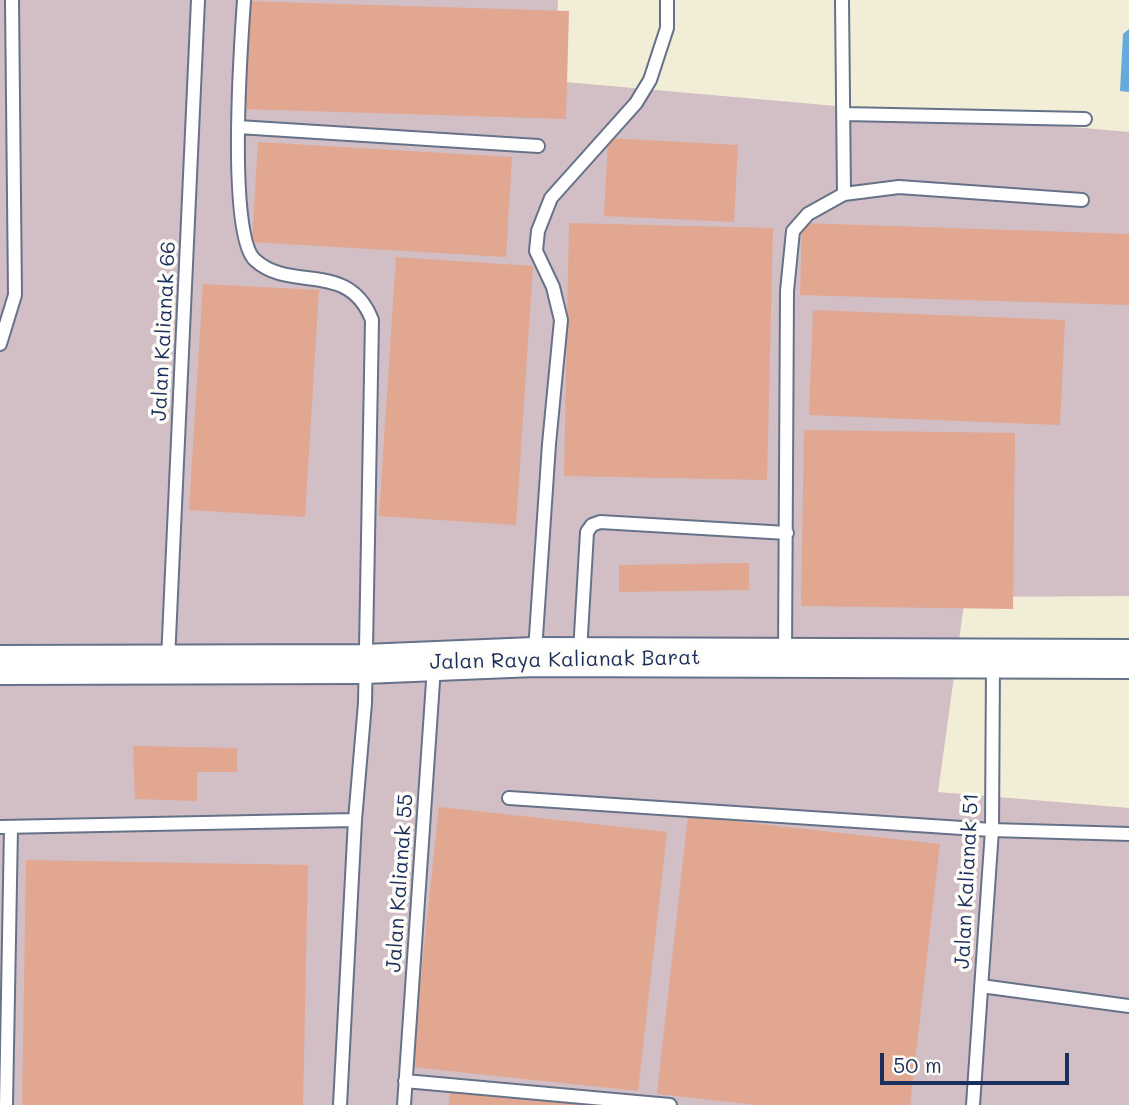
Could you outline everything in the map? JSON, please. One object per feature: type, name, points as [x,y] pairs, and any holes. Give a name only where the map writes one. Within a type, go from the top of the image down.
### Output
[{"type":"highway","name":"Jalan Raya Kalianak Barat","points":[[0,665],[434,663],[534,657],[1129,659]]},
{"type":"lane","points":[[0,344],[15,295],[12,0]]},
{"type":"lane","name":"Jalan Kalianak 66","points":[[168,664],[198,0]]},
{"type":"lane","points":[[244,0],[238,127],[242,230],[252,258],[267,268],[346,286],[365,304],[372,320],[365,704],[355,820],[341,1105]]},
{"type":"lane","points":[[534,657],[561,320],[553,287],[536,251],[538,231],[551,198],[613,130],[650,80],[667,28],[667,0]]},
{"type":"lane","points":[[842,0],[844,194]]},
{"type":"lane","points":[[844,114],[1085,119]]},
{"type":"lane","points":[[238,127],[538,146]]},
{"type":"lane","points":[[785,656],[787,291],[793,231],[808,214],[844,194],[899,187],[1082,200]]},
{"type":"lane","points":[[580,658],[586,532],[592,525],[600,522],[787,533]]},
{"type":"lane","name":"Jalan Kalianak 51","points":[[973,1105],[992,830],[993,659]]},
{"type":"lane","name":"Jalan Kalianak 55","points":[[404,1105],[434,663]]},
{"type":"lane","points":[[509,798],[992,830],[1129,834]]},
{"type":"lane","points":[[6,1105],[6,827],[355,820]]},
{"type":"lane","points":[[981,986],[1129,1006]]},
{"type":"lane","points":[[405,1082],[670,1105]]},
{"type":"shaded area","points":[[0,0],[558,0],[554,81],[1129,132],[1129,596],[965,597],[938,792],[1129,808],[1129,1105],[0,1105]]},
{"type":"water","points":[[1129,29],[1129,92],[1120,91],[1123,34]]},
{"type":"building","points":[[245,1],[569,11],[566,119],[242,109]]},
{"type":"building","points":[[608,138],[738,145],[734,222],[604,216]]},
{"type":"building","points":[[258,142],[512,157],[506,257],[252,242]]},
{"type":"building","points":[[569,223],[773,228],[767,480],[564,476]]},
{"type":"building","points":[[802,223],[1129,234],[1129,305],[800,295]]},
{"type":"building","points":[[396,257],[533,266],[516,525],[379,516]]},
{"type":"building","points":[[203,284],[319,290],[305,517],[189,510]]},
{"type":"building","points":[[813,310],[1065,320],[1060,425],[809,415]]},
{"type":"building","points":[[804,430],[1015,433],[1013,609],[801,606]]},
{"type":"building","points":[[749,563],[749,590],[619,592],[619,565]]},
{"type":"building","points":[[133,746],[237,748],[237,772],[197,772],[197,801],[135,799]]},
{"type":"building","points":[[439,807],[667,832],[638,1091],[411,1067]]},
{"type":"building","points":[[688,816],[940,844],[910,1105],[756,1105],[657,1094]]},
{"type":"building","points":[[26,860],[308,865],[303,1105],[22,1105]]},
{"type":"building","points":[[450,1090],[585,1103],[449,1105]]}]
